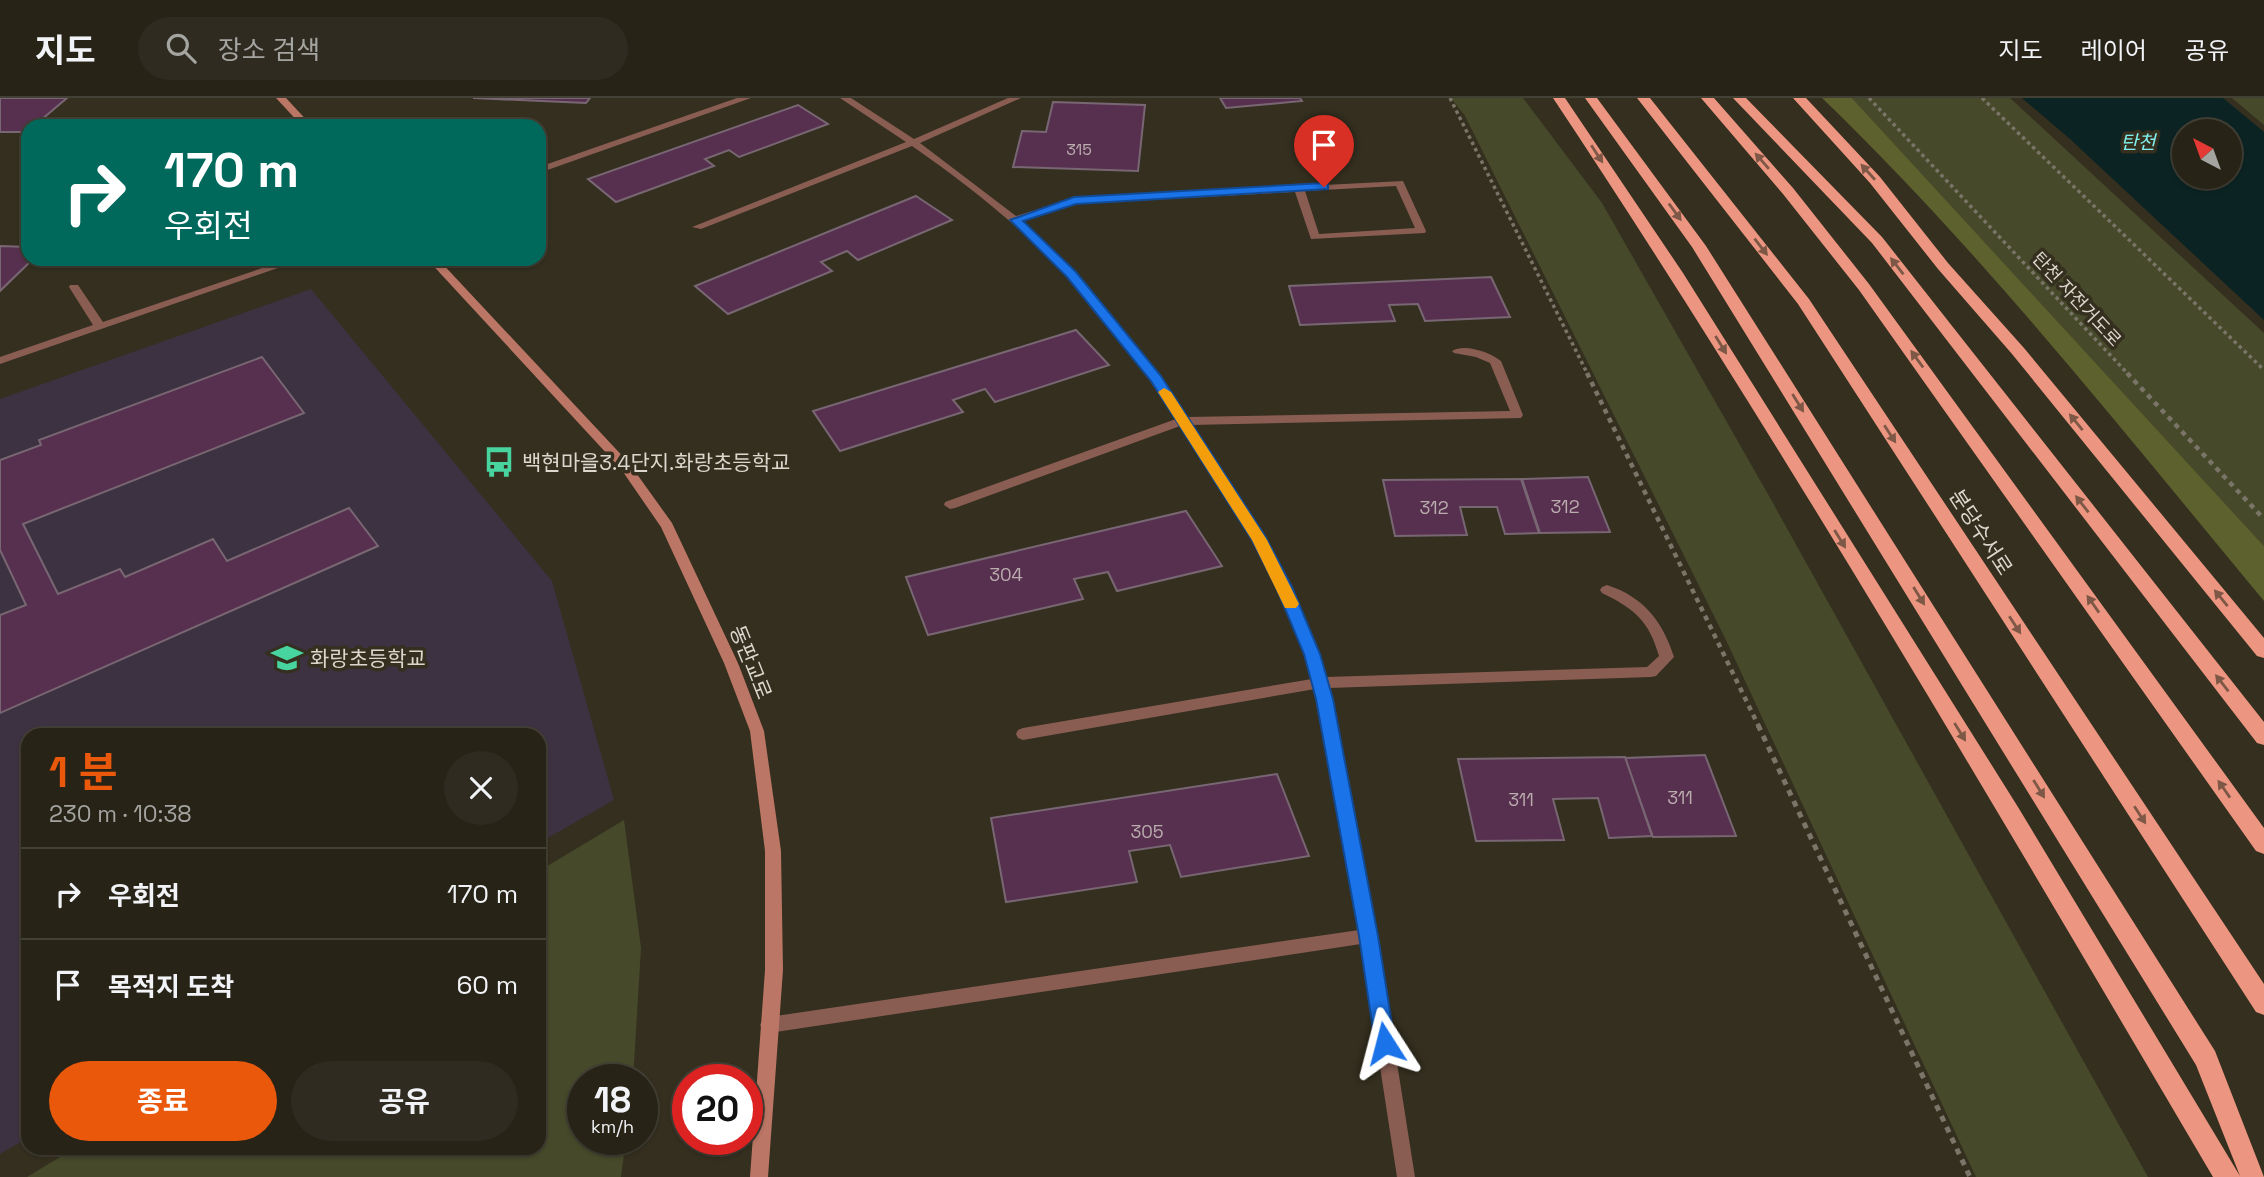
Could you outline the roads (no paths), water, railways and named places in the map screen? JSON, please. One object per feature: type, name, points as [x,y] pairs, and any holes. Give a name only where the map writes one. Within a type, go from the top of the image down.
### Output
[{"type":"highway","points":[[1559,98],[1698,308],[2010,813],[2227,1177]]},
{"type":"highway","points":[[1591,98],[1699,246],[2206,1059],[2253,1177]]},
{"type":"highway","name":"분당수서로","points":[[1643,98],[1804,302],[2264,1004]]},
{"type":"highway","points":[[1707,98],[1788,191],[1864,287],[2264,845]]},
{"type":"highway","points":[[1739,98],[1877,240],[2264,737]]},
{"type":"highway","points":[[1799,98],[1875,180],[1943,266],[2018,351],[2264,651]]},
{"type":"main road","points":[[281,98],[300,119]]},
{"type":"main road","name":"동판교로","points":[[439,266],[625,466],[667,526],[731,663],[757,731],[773,851],[774,970],[759,1177]]},
{"type":"lane","points":[[546,168],[746,98]]},
{"type":"lane","points":[[845,98],[912,143],[1015,220],[1072,274],[1156,379],[1259,540],[1289,598],[1312,654],[1320,683],[1369,936],[1406,1177]]},
{"type":"lane","points":[[697,227],[912,143],[1016,98]]},
{"type":"lane","points":[[1015,220],[1074,201],[1298,188],[1400,183],[1422,231],[1315,237],[1298,188]]},
{"type":"lane","points":[[0,361],[279,266]]},
{"type":"lane","points":[[74,287],[100,327]]},
{"type":"lane","points":[[950,505],[1183,421],[1517,415],[1495,362],[1479,354],[1458,351]]},
{"type":"lane","points":[[1023,734],[1320,683],[1651,672],[1667,657],[1661,637],[1649,615],[1630,600],[1607,590]]},
{"type":"lane","points":[[769,1025],[1369,936]]},
{"type":"water","name":"탄천","points":[[2022,98],[2223,98],[2264,132],[2264,320],[2070,139]]},
{"type":"place","name":"백현마을3.4단지.화랑초등학교","points":[[499,462]]},
{"type":"place","name":"화랑초등학교","points":[[287,658]]}]
